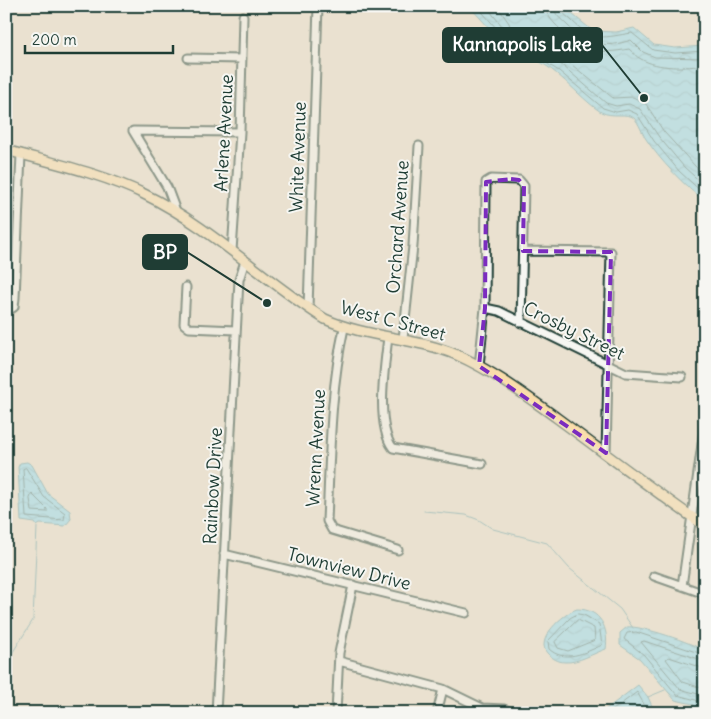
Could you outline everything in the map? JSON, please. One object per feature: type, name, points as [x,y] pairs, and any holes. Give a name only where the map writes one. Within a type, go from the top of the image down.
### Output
[{"type":"main road","name":"West C Street","points":[[6,150],[112,180],[143,193],[176,211],[308,308],[344,328],[430,345],[479,366],[524,394],[705,526]]},
{"type":"street","name":"White Avenue","points":[[308,308],[318,6]]},
{"type":"street","name":"Arlene Avenue","points":[[232,251],[240,132],[243,16]]},
{"type":"street","points":[[188,58],[242,59]]},
{"type":"street","points":[[176,211],[167,187],[133,132],[240,132]]},
{"type":"street","name":"Orchard Avenue","points":[[403,339],[413,246],[419,146]]},
{"type":"street","points":[[6,312],[14,307],[15,298],[21,154]]},
{"type":"street","points":[[479,366],[485,308],[486,182],[491,179],[519,180],[524,186],[521,323]]},
{"type":"street","points":[[523,251],[611,252],[606,454]]},
{"type":"street","name":"Rainbow Drive","points":[[216,713],[239,280],[245,261]]},
{"type":"street","points":[[186,287],[184,324],[190,328],[236,330]]},
{"type":"street","name":"Crosby Street","points":[[485,308],[500,311],[608,366],[626,373],[682,377]]},
{"type":"street","name":"Wrenn Avenue","points":[[344,328],[337,358],[327,521],[332,530],[398,550]]},
{"type":"street","points":[[388,337],[383,404],[388,442],[393,448],[482,464]]},
{"type":"street","points":[[682,586],[690,516],[705,423]]},
{"type":"street","name":"Townview Drive","points":[[224,554],[466,613]]},
{"type":"street","points":[[654,576],[705,594]]},
{"type":"street","points":[[336,713],[339,661],[353,585]]},
{"type":"street","points":[[339,661],[443,689],[475,706],[504,709],[512,713]]},
{"type":"street","points":[[437,713],[443,689]]},
{"type":"highlighted area","points":[[511,179],[519,180],[524,186],[523,251],[611,252],[606,453],[479,366],[485,308],[486,182]]},
{"type":"water","points":[[469,6],[562,6],[593,31],[616,32],[634,28],[654,45],[675,48],[705,46],[705,201],[689,189],[665,164],[651,147],[634,118],[627,115],[610,115],[601,112],[547,66],[538,61],[528,57],[505,60],[497,58],[492,31]]},
{"type":"water","points":[[27,462],[32,465],[48,494],[70,511],[71,519],[65,526],[40,524],[37,526],[35,523],[21,521],[18,467],[20,463]]},
{"type":"water","points":[[577,609],[592,612],[602,621],[606,634],[606,649],[575,661],[558,661],[548,654],[544,648],[544,642],[558,621]]},
{"type":"water","points":[[627,627],[666,635],[705,651],[705,713],[699,713],[693,704],[675,700],[640,659],[620,645],[620,633]]},
{"type":"water","points":[[638,685],[648,697],[655,713],[601,713]]},
{"type":"waterway","points":[[424,511],[466,515],[479,520],[493,529],[547,543],[569,568],[620,609],[633,628]]},
{"type":"waterway","points":[[6,663],[33,620],[37,527]]},
{"type":"waterway","points":[[648,697],[665,690]]},
{"type":"place","name":"Kannapolis Lake","points":[[644,98]]},
{"type":"place","name":"BP","points":[[267,303]]}]
